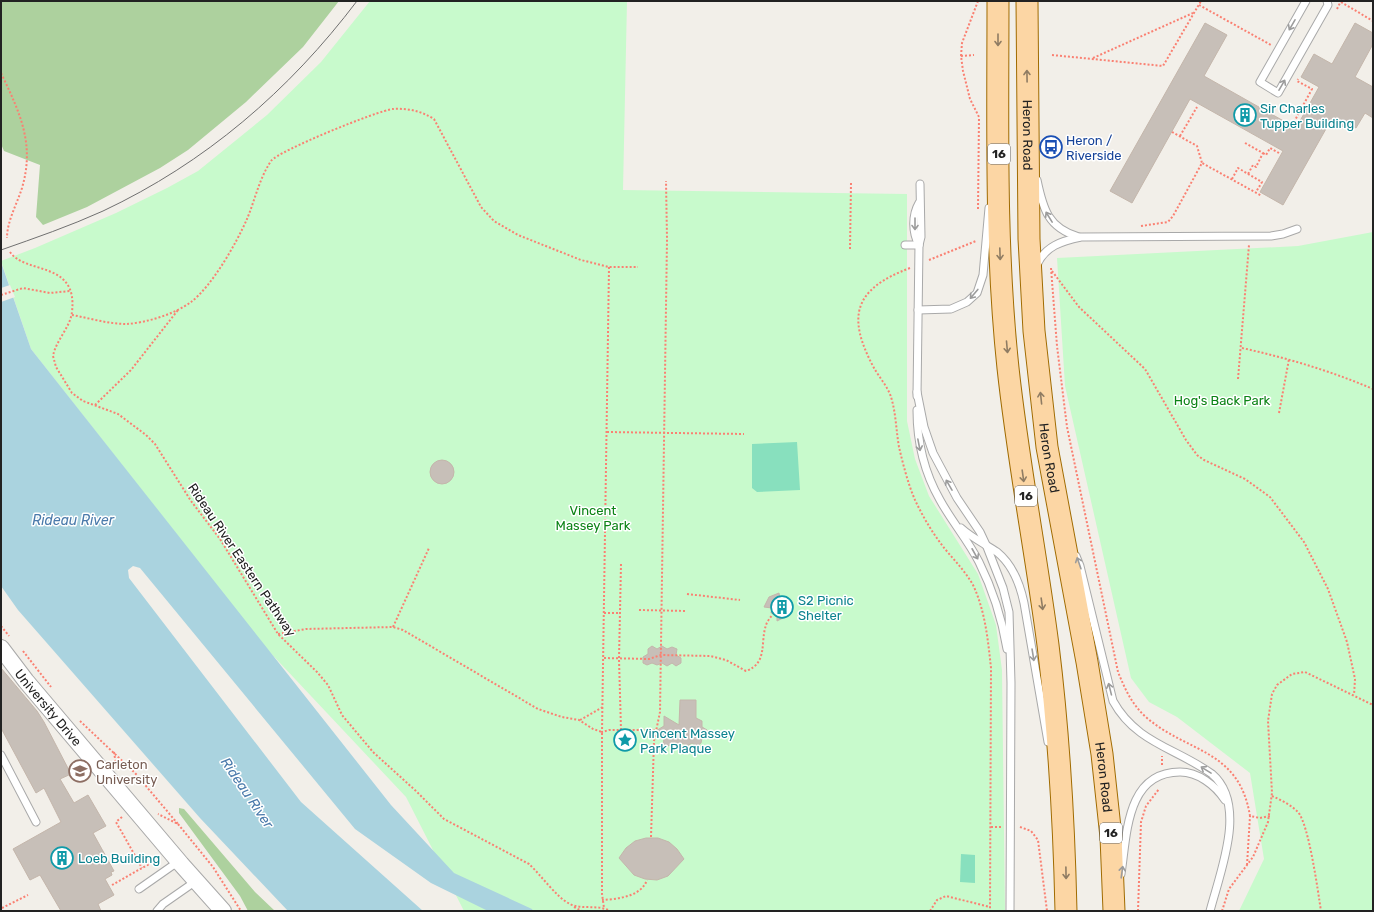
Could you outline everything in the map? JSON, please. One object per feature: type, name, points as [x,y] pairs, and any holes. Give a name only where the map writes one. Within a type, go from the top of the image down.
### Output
[{"type":"main road","name":"16","points":[[998,1],[1001,260],[1008,368],[1048,646],[1058,739],[1065,836],[1066,911]]},
{"type":"main road","name":"Heron Road","points":[[1027,1],[1026,25],[1030,279],[1042,410],[1047,447],[1062,519],[1102,754],[1111,837],[1115,911]]},
{"type":"main road","points":[[1026,25],[1035,1]]},
{"type":"street","name":"University Drive","points":[[7,644],[26,681],[179,861],[224,911]]},
{"type":"lane","points":[[1306,1],[1260,82],[1278,93],[1328,5],[1327,1]]},
{"type":"lane","points":[[990,191],[998,104]]},
{"type":"lane","points":[[1028,129],[1044,209],[1058,228],[1081,237]]},
{"type":"lane","points":[[920,184],[919,203],[922,212],[922,237],[919,245],[917,428],[922,458],[936,493],[970,545],[988,581],[1001,619],[1010,669]]},
{"type":"lane","points":[[918,310],[951,309],[967,302],[977,293],[981,285],[984,269],[990,199]]},
{"type":"lane","points":[[1030,279],[1044,253],[1056,244],[1081,237],[1250,236],[1283,234],[1297,229]]},
{"type":"lane","points":[[905,245],[919,245]]},
{"type":"lane","points":[[917,392],[924,427],[937,464],[987,547],[1003,588],[1009,612],[1010,911]]},
{"type":"lane","points":[[1062,519],[1080,566],[1113,700],[1128,723],[1144,736],[1212,774],[1222,785],[1230,819],[1230,828],[1210,911]]},
{"type":"lane","points":[[954,521],[974,539],[1003,557],[1014,573],[1022,594],[1065,836]]},
{"type":"lane","points":[[1,755],[36,822]]},
{"type":"lane","points":[[1115,911],[1128,826],[1133,805],[1147,784],[1162,774],[1182,772],[1200,777],[1209,782],[1226,801]]},
{"type":"lane","points":[[139,888],[179,861]]},
{"type":"lane","points":[[157,911],[163,904],[197,880]]},
{"type":"path","points":[[978,1],[962,43],[963,71],[970,99],[979,117],[978,217]]},
{"type":"path","points":[[1052,55],[1163,66],[1201,1]]},
{"type":"path","points":[[1334,15],[1341,2],[1373,21]]},
{"type":"path","points":[[1198,5],[1261,39]]},
{"type":"path","points":[[1092,58],[1194,13]]},
{"type":"path","points":[[962,56],[974,55]]},
{"type":"path","points":[[1,73],[15,103],[25,132],[28,160],[22,189],[7,230],[6,238]]},
{"type":"path","points":[[1294,122],[1312,89],[1297,81],[1300,75]]},
{"type":"path","points":[[1180,136],[1196,107]]},
{"type":"path","points":[[71,315],[124,324],[141,322],[179,309],[191,302],[203,291],[237,240],[250,212],[260,180],[272,159],[283,152],[320,136],[376,113],[392,109],[424,113],[434,119],[481,207],[494,221],[518,235],[559,252],[609,267],[638,267]]},
{"type":"path","points":[[1136,227],[1168,222],[1173,216],[1202,163],[1197,146],[1172,132]]},
{"type":"path","points":[[1245,143],[1266,155],[1270,148],[1279,153]]},
{"type":"path","points":[[1248,174],[1253,165],[1256,167],[1264,153]]},
{"type":"path","points":[[1202,163],[1262,196]]},
{"type":"path","points":[[1232,179],[1238,168],[1262,182],[1256,192]]},
{"type":"path","points":[[650,837],[654,741],[660,712],[665,433],[667,239],[666,181]]},
{"type":"path","points":[[850,249],[851,183]]},
{"type":"path","points":[[1238,379],[1242,348],[1245,288],[1250,236]]},
{"type":"path","points":[[978,240],[897,272],[876,284],[863,298],[858,316],[859,334],[866,355],[891,395],[896,416],[900,448],[914,498],[929,526],[959,564],[973,585],[981,608],[987,637],[990,668],[990,911]]},
{"type":"path","points":[[1,295],[13,290],[26,288],[50,294],[70,291],[64,282],[53,272],[17,259],[10,252]]},
{"type":"path","points":[[604,908],[602,900],[602,732],[609,267]]},
{"type":"path","points":[[1138,911],[1141,822],[1146,806],[1161,786],[1162,728],[1147,718],[1134,703],[1123,685],[1118,672],[1067,427],[1051,268],[1079,307],[1145,369],[1186,440],[1197,455],[1204,460],[1245,479],[1270,497],[1304,542],[1328,589],[1347,642],[1356,679],[1354,695]]},
{"type":"path","name":"Rideau River Eastern Pathway","points":[[70,291],[72,305],[71,315],[54,352],[53,361],[72,393],[83,401],[118,414],[146,435],[155,444],[191,501],[220,539],[278,634],[317,672],[328,685],[342,715],[373,752],[444,819],[463,831],[529,864],[540,873],[569,904],[582,911]]},
{"type":"path","points":[[95,405],[131,370],[179,309]]},
{"type":"path","points":[[1242,348],[1289,359],[1351,379],[1373,389]]},
{"type":"path","points":[[1279,413],[1289,359]]},
{"type":"path","points":[[607,432],[744,434]]},
{"type":"path","points":[[393,627],[429,548]]},
{"type":"path","points":[[621,564],[619,659],[621,730]]},
{"type":"path","points":[[687,594],[740,600]]},
{"type":"path","points":[[604,658],[649,659],[661,656],[710,656],[726,660],[746,670],[754,668],[759,663],[766,624],[779,607]]},
{"type":"path","points":[[639,610],[687,611]]},
{"type":"path","points":[[604,613],[620,613]]},
{"type":"path","points":[[1,626],[7,644]]},
{"type":"path","points":[[278,634],[306,629],[393,627],[403,630],[538,709],[562,717],[579,720],[593,730],[602,732],[621,730],[656,730]]},
{"type":"path","points":[[21,649],[53,689]]},
{"type":"path","points":[[1222,911],[1229,890],[1247,866],[1268,822],[1272,796],[1268,721],[1272,694],[1277,684],[1292,674],[1305,672],[1373,705]]},
{"type":"path","points":[[579,720],[603,707]]},
{"type":"path","points":[[75,716],[135,772],[213,867],[242,911]]},
{"type":"path","points":[[114,752],[116,768]]},
{"type":"path","points":[[1272,796],[1296,811],[1302,819],[1316,878],[1321,911]]},
{"type":"path","points":[[153,811],[178,824]]},
{"type":"path","points":[[124,815],[116,822],[142,868]]},
{"type":"path","points":[[1247,866],[1250,816]]},
{"type":"path","points":[[991,828],[1026,828],[1031,830],[1038,840],[1047,911]]},
{"type":"path","points":[[112,885],[161,857]]},
{"type":"path","points":[[602,900],[639,892],[645,885],[646,880]]},
{"type":"path","points":[[2,908],[28,895]]},
{"type":"path","points":[[930,911],[937,900],[946,896],[990,907]]},
{"type":"path","points":[[569,904],[604,908],[610,911]]},
{"type":"green space","points":[[1,1],[339,1],[303,47],[246,102],[188,150],[160,168],[87,207],[43,225],[36,217],[40,165],[4,151],[1,144]]},
{"type":"green space","name":"Vincent Massey Park","points":[[370,1],[627,1],[623,190],[907,194],[907,421],[915,459],[929,496],[978,574],[996,625],[1002,670],[1005,911],[464,911],[406,797],[264,646],[31,349],[1,261],[116,213],[198,171],[267,115],[321,62]]},
{"type":"green space","name":"Hog's Back Park","points":[[1373,232],[1373,911],[1239,911],[1264,859],[1250,773],[1177,717],[1149,702],[1131,678],[1065,386],[1057,258],[1298,246]]},
{"type":"green space","points":[[797,442],[800,490],[757,492],[752,488],[752,444]]},
{"type":"green space","points":[[179,808],[184,809],[255,892],[275,911],[248,911],[240,896],[179,813]]},
{"type":"green space","points":[[961,854],[975,855],[975,883],[960,882]]},
{"type":"water","name":"Rideau River","points":[[1,262],[31,349],[391,805],[454,873],[532,909],[533,911],[488,911],[431,883],[355,829],[140,568],[133,566],[128,570],[129,578],[301,802],[423,911],[288,911],[200,818],[18,610],[1,586]]},
{"type":"pier","points":[[10,285],[15,297],[1,302],[1,288]]},
{"type":"building","name":"Sir Charles Tupper Building","points":[[1205,23],[1227,35],[1204,76],[1296,128],[1319,87],[1301,77],[1314,54],[1332,64],[1355,23],[1373,33],[1373,44],[1355,77],[1373,87],[1373,118],[1365,113],[1356,128],[1349,124],[1347,129],[1331,120],[1283,205],[1260,192],[1283,151],[1190,99],[1132,203],[1110,191]]},
{"type":"building","points":[[442,460],[447,461],[453,467],[453,477],[447,483],[442,484],[437,483],[431,477],[430,472],[431,467],[437,461]]},
{"type":"building","name":"S2 Picnic Shelter","points":[[779,593],[780,599],[785,600],[785,606],[792,606],[787,616],[777,621],[777,614],[771,613],[772,608],[764,607],[769,597]]},
{"type":"building","points":[[652,646],[657,649],[662,646],[667,649],[672,647],[677,649],[676,655],[681,658],[681,663],[676,666],[672,663],[667,666],[662,663],[657,665],[652,663],[647,665],[643,663],[643,657],[648,654],[648,649]]},
{"type":"building","points":[[1,668],[37,711],[44,722],[71,774],[60,779],[74,803],[88,795],[106,826],[93,833],[114,871],[111,872],[112,875],[105,879],[114,895],[98,904],[101,911],[61,911],[40,875],[30,880],[13,849],[61,822],[44,788],[36,793],[1,728]]},
{"type":"building","points":[[680,700],[696,700],[696,718],[702,721],[702,727],[707,730],[707,735],[702,738],[701,743],[697,746],[692,743],[687,746],[682,743],[678,746],[673,743],[663,749],[664,737],[654,732],[664,726],[664,716],[679,725]]},
{"type":"building","points":[[646,838],[658,838],[669,842],[677,849],[684,859],[668,876],[657,880],[645,879],[634,875],[619,858],[626,848],[635,841]]},
{"type":"tram line","points":[[1,250],[65,227],[103,211],[176,171],[243,122],[274,94],[331,34],[357,1]]},
{"type":"place","name":"Sir Charles Tupper Building","points":[[1245,115]]},
{"type":"place","name":"Heron / Riverside","points":[[1051,147]]},
{"type":"place","name":"S2 Picnic Shelter","points":[[782,607]]},
{"type":"place","name":"Vincent Massey Park Plaque","points":[[625,740]]},
{"type":"place","name":"Carleton University","points":[[80,771]]},
{"type":"place","name":"Loeb Building","points":[[62,858]]}]
